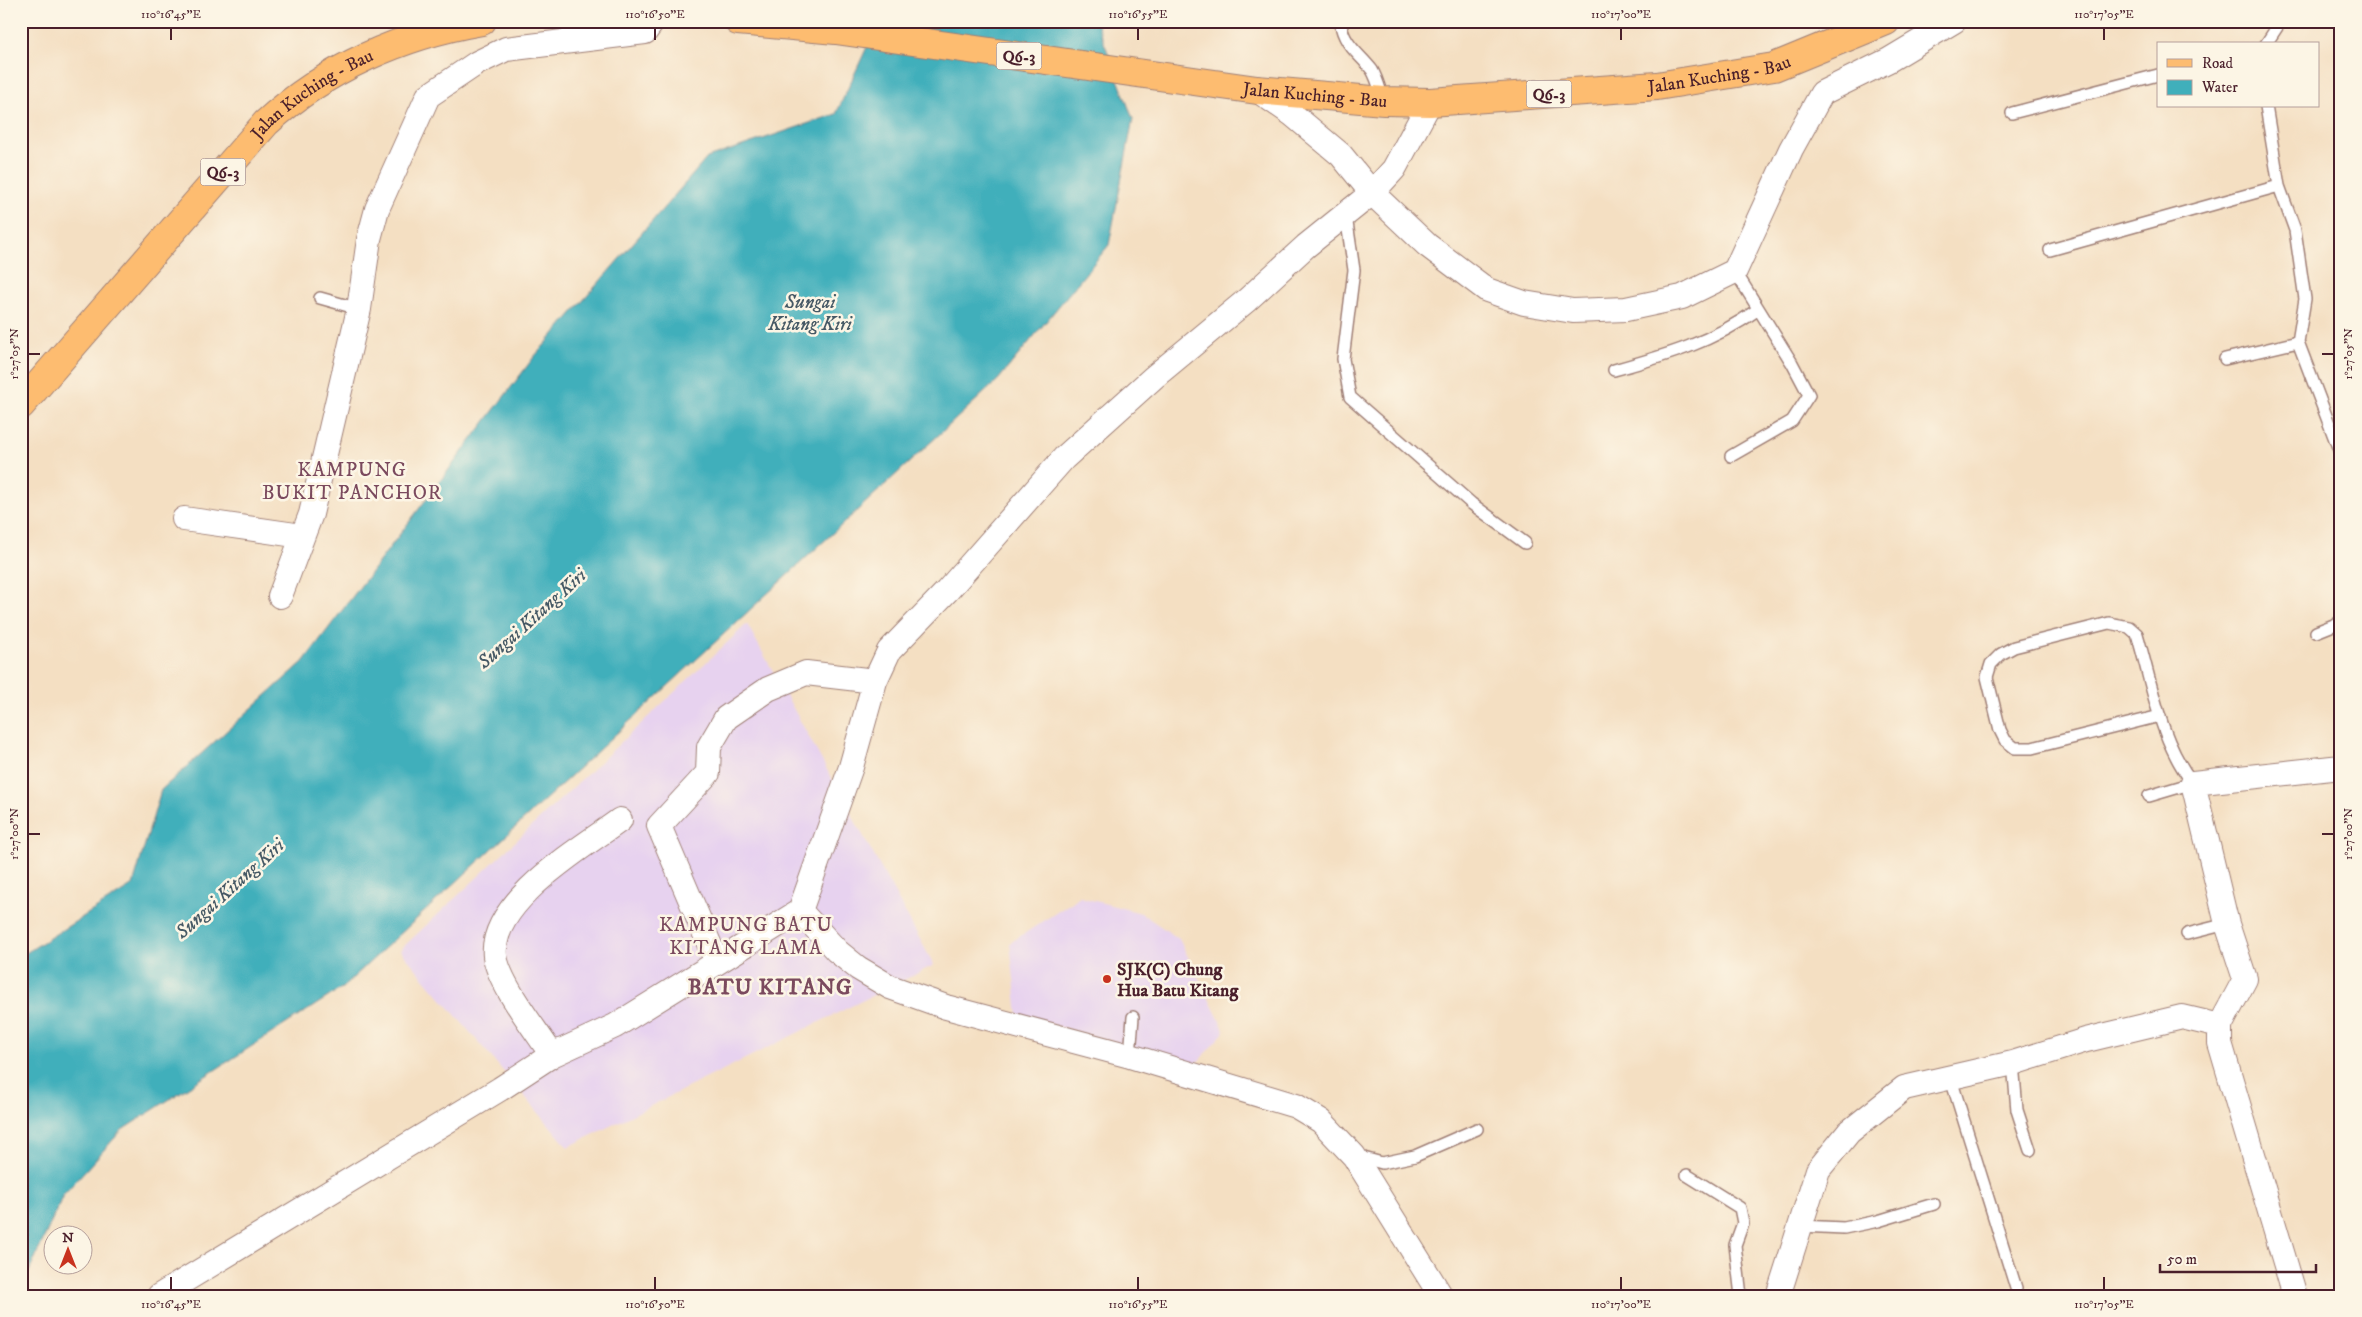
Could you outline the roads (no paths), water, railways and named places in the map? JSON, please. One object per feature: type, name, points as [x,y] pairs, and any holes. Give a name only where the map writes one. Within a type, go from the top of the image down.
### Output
[{"type":"main road","name":"Jalan Kuching - Bau","points":[[21,405],[266,123],[291,100],[319,82],[378,50],[434,32],[482,21]]},
{"type":"main road","name":"Jalan Kuching - Bau","points":[[738,21],[836,30],[1257,90],[1384,101],[1430,102],[1657,86],[1774,67],[1886,21]]},
{"type":"street","points":[[280,596],[311,514],[359,309],[369,238],[378,210],[428,96],[477,62],[506,49],[645,32],[653,21]]},
{"type":"street","points":[[1257,90],[1292,114],[1341,155],[1372,193],[1428,245],[1487,290],[1524,303],[1572,311],[1626,309],[1682,297],[1735,271],[1791,149],[1822,93],[1889,60],[1954,21]]},
{"type":"street","points":[[159,1296],[500,1089],[552,1055],[616,1026],[800,910],[851,767],[875,681],[889,651],[947,591],[1064,458],[1154,377],[1247,300],[1306,246],[1346,216],[1372,193],[1394,169],[1430,102]]},
{"type":"street","points":[[184,519],[302,536]]},
{"type":"street","points":[[717,962],[659,826],[708,773],[709,747],[726,718],[768,689],[806,673],[875,681]]},
{"type":"street","points":[[2295,1296],[2220,1043],[2220,1026],[2245,979],[2227,924],[2193,783],[2341,767]]},
{"type":"street","points":[[552,1055],[502,978],[495,956],[497,933],[511,908],[531,886],[620,820]]},
{"type":"street","points":[[800,910],[837,951],[858,968],[890,987],[946,1007],[1130,1056],[1296,1106],[1321,1121],[1354,1156],[1441,1296]]},
{"type":"street","points":[[1778,1296],[1818,1170],[1849,1132],[1904,1088],[2013,1063],[2086,1040],[2182,1017],[2220,1026]]},
{"type":"lane","points":[[1340,21],[1342,34],[1354,52],[1372,71],[1384,101]]},
{"type":"lane","points":[[2267,42],[2281,21]]},
{"type":"lane","points":[[2012,113],[2157,75]]},
{"type":"lane","points":[[2266,108],[2280,186],[2295,230],[2305,299],[2298,342],[2341,455]]},
{"type":"lane","points":[[2050,250],[2280,186]]},
{"type":"lane","points":[[1346,216],[1354,270],[1343,359],[1350,397],[1472,504],[1525,543]]},
{"type":"lane","points":[[1731,456],[1792,421],[1809,396],[1792,363],[1757,310],[1735,271]]},
{"type":"lane","points":[[320,298],[359,309]]},
{"type":"lane","points":[[1614,370],[1674,354],[1734,327],[1757,310]]},
{"type":"lane","points":[[2225,359],[2298,342]]},
{"type":"lane","points":[[2316,632],[2341,622]]},
{"type":"lane","points":[[2149,796],[2193,783],[2179,766],[2160,716],[2137,634],[2129,627],[2109,623],[2014,647],[2001,654],[1991,664],[1986,677],[2000,730],[2005,740],[2015,748],[2032,748],[2160,716]]},
{"type":"lane","points":[[2187,934],[2227,924]]},
{"type":"lane","points":[[1130,1056],[1134,1017]]},
{"type":"lane","points":[[2013,1063],[2017,1110],[2030,1150]]},
{"type":"lane","points":[[1950,1076],[2016,1288]]},
{"type":"lane","points":[[1354,1156],[1382,1163],[1415,1156],[1476,1129]]},
{"type":"lane","points":[[1687,1175],[1740,1208],[1743,1223],[1735,1245],[1741,1296]]},
{"type":"lane","points":[[1799,1226],[1844,1228],[1878,1221],[1934,1204]]},
{"type":"water","name":"Sungai Kitang Kiri","points":[[879,21],[1096,21],[1133,119],[1109,245],[998,380],[342,988],[122,1130],[63,1195],[50,1224],[42,1224],[42,1242],[21,1290],[21,956],[133,885],[161,790],[303,662],[534,357],[707,158],[836,114]]},
{"type":"place","name":"SJK(C) Chung Hua Batu Kitang","points":[[1107,979]]},
{"type":"district","name":"KAMPUNG BUKIT PANCHOR","points":[[352,480]]},
{"type":"district","name":"KAMPUNG BATU KITANG LAMA","points":[[746,936]]},
{"type":"district","name":"BATU KITANG","points":[[770,986]]}]
